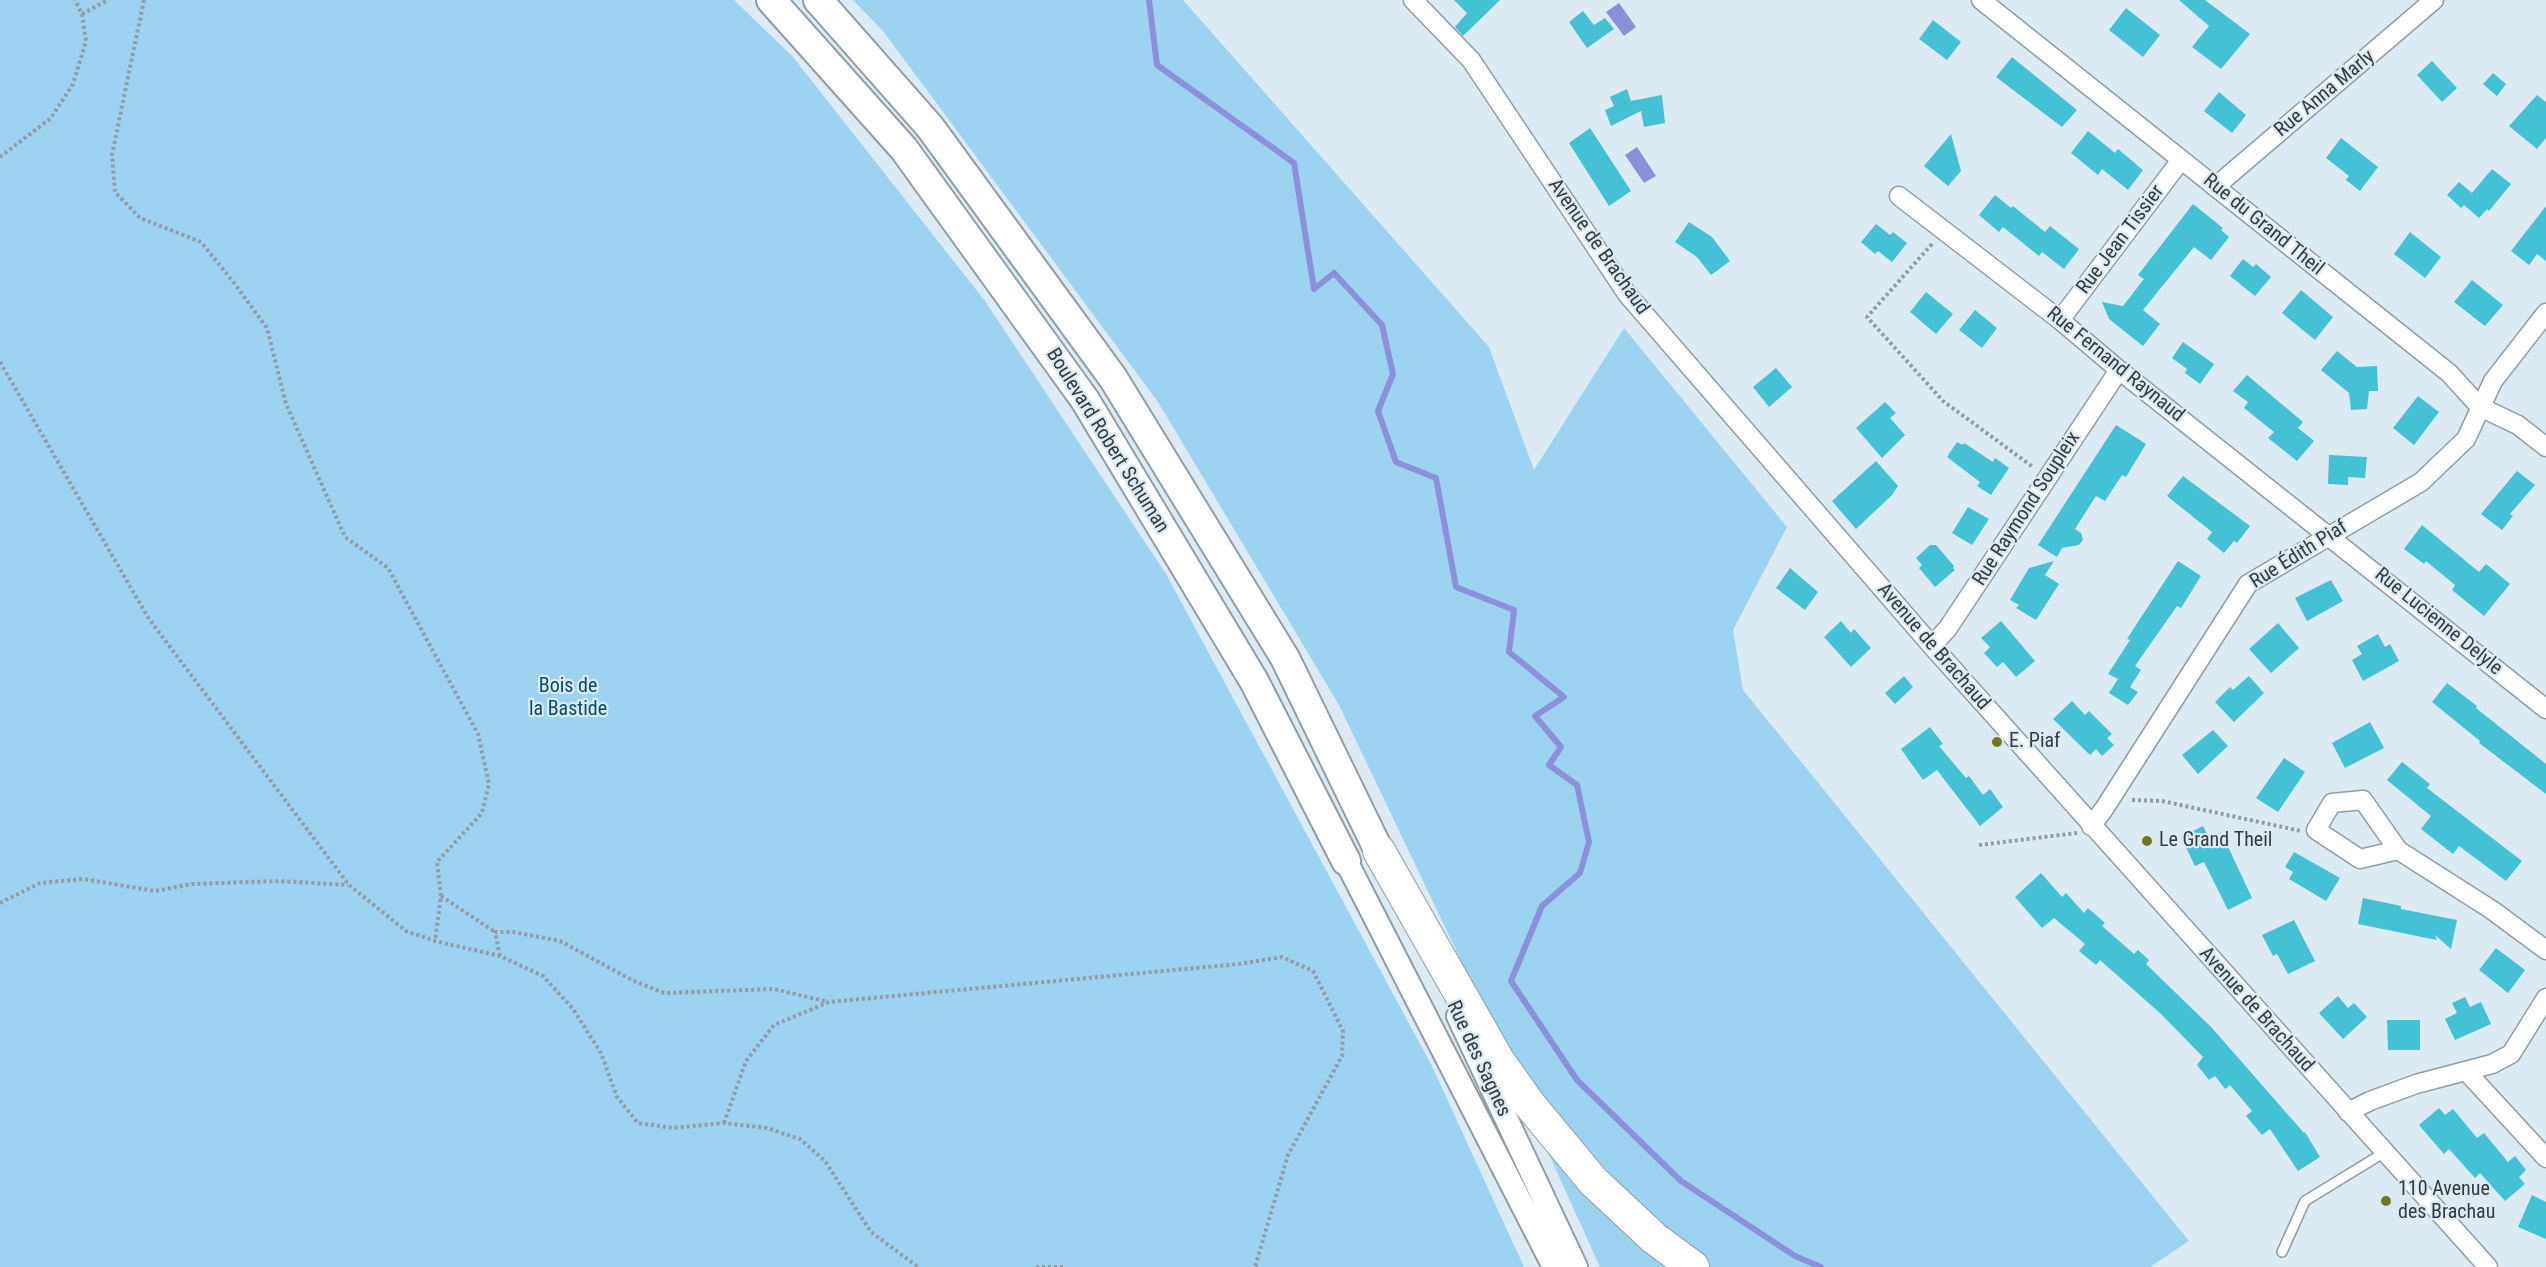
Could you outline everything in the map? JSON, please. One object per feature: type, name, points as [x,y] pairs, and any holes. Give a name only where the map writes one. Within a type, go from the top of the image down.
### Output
[{"type":"highway","points":[[1379,850],[1497,1060],[1530,1106],[1593,1181],[1654,1238],[1693,1267]]},
{"type":"main road","name":"Boulevard Robert Schuman","points":[[771,0],[904,148],[1085,400],[1254,681],[1346,861]]},
{"type":"main road","name":"Boulevard Robert Schuman","points":[[818,0],[930,127],[1113,378],[1285,658],[1379,850]]},
{"type":"street","name":"Avenue de Brachaud","points":[[1413,0],[1471,60],[1627,294],[2091,826],[2488,1267]]},
{"type":"street","name":"Rue du Grand Theil","points":[[1981,0],[2449,373],[2480,407],[2518,425],[2546,447]]},
{"type":"street","name":"Rue Anna Marly","points":[[2215,186],[2433,0]]},
{"type":"street","name":"Rue Jean Tissier","points":[[2060,320],[2181,160]]},
{"type":"street","name":"Rue Fernand Raynaud","points":[[1899,196],[2060,320],[2119,370],[2329,535]]},
{"type":"street","points":[[2480,407],[2493,381],[2546,313]]},
{"type":"street","name":"Rue Raymond Soupleix","points":[[1932,646],[1948,628],[2119,370]]},
{"type":"street","name":"Rue Édith Piaf","points":[[2091,826],[2248,584],[2421,482],[2466,440],[2480,407]]},
{"type":"street","name":"Rue Lucienne Delyle","points":[[2329,535],[2546,709]]},
{"type":"street","points":[[2398,850],[2360,859],[2316,830],[2332,804],[2363,800],[2398,850],[2492,910],[2546,950]]},
{"type":"street","name":"Rue des Sagnes","points":[[1379,850],[1576,1267]]},
{"type":"street","name":"Rue des Sagnes","points":[[1346,861],[1554,1267]]},
{"type":"street","points":[[2348,1112],[2416,1084],[2492,1064],[2511,1054],[2546,998]]},
{"type":"street","points":[[2466,1071],[2546,1158]]},
{"type":"lane","points":[[2282,1252],[2306,1201],[2385,1152]]},
{"type":"path","points":[[0,157],[51,118],[73,84],[86,41],[82,14],[75,0]]},
{"type":"path","points":[[82,14],[108,0]]},
{"type":"path","points":[[144,0],[112,155],[115,192],[140,218],[201,242],[267,328],[286,404],[345,537],[388,568],[478,734],[489,784],[482,813],[437,862],[441,896],[435,941]]},
{"type":"path","points":[[1934,242],[1867,317],[1943,401],[2039,471]]},
{"type":"path","points":[[0,362],[149,619],[349,885],[406,931],[435,941],[501,956],[543,976],[573,1009],[601,1053],[616,1097],[638,1123],[673,1128],[724,1123],[767,1128],[800,1139],[825,1161],[871,1232],[918,1267]]},
{"type":"path","points":[[2132,800],[2162,801],[2301,831],[2316,830]]},
{"type":"path","points":[[1979,845],[2072,835],[2091,826]]},
{"type":"path","points":[[0,903],[40,883],[83,879],[155,891],[192,884],[279,881],[349,885]]},
{"type":"path","points":[[441,896],[495,932],[513,932],[560,941],[632,980],[664,993],[774,989],[829,1002]]},
{"type":"path","points":[[495,932],[501,956]]},
{"type":"path","points":[[724,1123],[746,1061],[774,1025],[829,1002],[1228,965],[1282,957],[1313,971],[1343,1030],[1342,1056],[1288,1155],[1255,1267]]},
{"type":"path","points":[[1036,1267],[1063,1265],[1064,1267]]},
{"type":"green space","name":"Bois de la Bastide","points":[[0,0],[734,0],[793,57],[985,301],[1166,574],[1432,1066],[1524,1267],[0,1267]]},
{"type":"green space","points":[[853,0],[1183,0],[1489,347],[1534,470],[1624,328],[1787,527],[1733,630],[1743,690],[2189,1241],[2150,1267],[1600,1267],[1466,971],[1339,705],[1158,402],[883,31]]},
{"type":"water","points":[[1619,3],[1636,27],[1624,36],[1606,12]]},
{"type":"water","points":[[1637,147],[1656,176],[1644,183],[1625,155]]},
{"type":"building","points":[[1454,0],[1500,0],[1463,36],[1455,27],[1467,13]]},
{"type":"building","points":[[2179,0],[2205,0],[2250,34],[2221,69],[2192,47],[2209,26]]},
{"type":"building","points":[[2126,8],[2160,35],[2143,57],[2109,30]]},
{"type":"building","points":[[1583,11],[1594,25],[1605,18],[1614,29],[1587,48],[1569,22]]},
{"type":"building","points":[[1933,20],[1961,42],[1947,60],[1919,39]]},
{"type":"building","points":[[2012,57],[2077,110],[2062,127],[1996,77]]},
{"type":"building","points":[[2432,61],[2457,88],[2442,102],[2417,75]]},
{"type":"building","points":[[2493,73],[2506,84],[2497,96],[2483,84]]},
{"type":"building","points":[[1627,89],[1631,101],[1662,95],[1665,123],[1644,127],[1641,111],[1611,126],[1605,110],[1614,106],[1610,97]]},
{"type":"building","points":[[2219,92],[2246,115],[2232,133],[2204,111]]},
{"type":"building","points":[[2537,95],[2546,102],[2546,138],[2537,149],[2509,126]]},
{"type":"building","points":[[1590,128],[1631,191],[1609,206],[1569,143]]},
{"type":"building","points":[[2088,131],[2115,153],[2118,149],[2143,170],[2128,190],[2102,169],[2098,175],[2071,153]]},
{"type":"building","points":[[1951,134],[1961,171],[1948,186],[1924,166]]},
{"type":"building","points":[[2341,138],[2378,167],[2360,191],[2346,180],[2349,176],[2326,158]]},
{"type":"building","points":[[2492,169],[2511,184],[2489,211],[2487,209],[2479,218],[2464,205],[2461,208],[2447,195],[2459,182],[2472,193]]},
{"type":"building","points":[[1995,195],[2011,208],[2013,206],[2045,232],[2050,226],[2079,249],[2064,269],[2042,252],[2039,256],[2003,227],[1999,232],[1979,215]]},
{"type":"building","points":[[2193,204],[2223,228],[2221,230],[2229,237],[2211,260],[2194,247],[2143,310],[2160,324],[2143,346],[2109,319],[2102,302],[2123,306],[2144,279],[2138,275]]},
{"type":"building","points":[[2546,206],[2546,261],[2537,254],[2529,265],[2511,251]]},
{"type":"building","points":[[1689,222],[1712,237],[1730,261],[1711,275],[1697,257],[1675,242]]},
{"type":"building","points":[[1876,224],[1890,235],[1893,232],[1907,243],[1892,262],[1878,251],[1875,254],[1861,242]]},
{"type":"building","points":[[2410,232],[2441,257],[2425,278],[2394,254]]},
{"type":"building","points":[[2243,259],[2253,267],[2256,264],[2271,277],[2255,296],[2230,276]]},
{"type":"building","points":[[2472,280],[2503,305],[2485,326],[2454,302]]},
{"type":"building","points":[[2301,290],[2333,317],[2315,340],[2282,313]]},
{"type":"building","points":[[1926,292],[1953,314],[1936,334],[1910,312]]},
{"type":"building","points":[[1975,310],[1997,328],[1982,348],[1959,330]]},
{"type":"building","points":[[2183,342],[2214,364],[2200,384],[2185,373],[2187,369],[2172,358]]},
{"type":"building","points":[[2337,351],[2357,367],[2377,366],[2378,391],[2369,391],[2367,409],[2351,410],[2349,393],[2321,370]]},
{"type":"building","points":[[1776,368],[1792,387],[1769,407],[1753,387]]},
{"type":"building","points":[[2247,375],[2303,422],[2298,428],[2314,441],[2297,461],[2268,438],[2274,432],[2244,408],[2248,402],[2233,391]]},
{"type":"building","points":[[2418,396],[2439,412],[2414,445],[2393,428]]},
{"type":"building","points":[[1885,402],[1896,413],[1890,418],[1905,435],[1882,458],[1856,428]]},
{"type":"building","points":[[2116,425],[2146,444],[2126,477],[2122,475],[2105,501],[2096,496],[2075,529],[2081,533],[2083,540],[2079,545],[2062,548],[2057,557],[2038,545]]},
{"type":"building","points":[[1957,442],[1963,445],[1964,443],[1993,462],[1995,458],[2009,468],[1991,495],[1977,486],[1980,482],[1947,457]]},
{"type":"building","points":[[2329,455],[2367,457],[2365,478],[2348,477],[2348,485],[2328,484]]},
{"type":"building","points":[[1876,461],[1898,486],[1892,495],[1856,529],[1832,501]]},
{"type":"building","points":[[2517,471],[2535,485],[2510,514],[2513,516],[2502,530],[2481,514]]},
{"type":"building","points":[[2183,476],[2250,526],[2237,543],[2234,541],[2224,553],[2207,539],[2212,532],[2167,496]]},
{"type":"building","points":[[1968,507],[1989,519],[1972,545],[1952,533]]},
{"type":"building","points":[[2422,525],[2479,572],[2486,564],[2510,584],[2484,616],[2452,590],[2455,585],[2426,561],[2424,564],[2404,549]]},
{"type":"building","points":[[1930,545],[1936,545],[1955,570],[1935,587],[1919,568],[1922,565],[1916,558]]},
{"type":"building","points":[[2054,561],[2045,575],[2059,584],[2036,620],[2016,608],[2019,605],[2010,600],[2029,568]]},
{"type":"building","points":[[2178,561],[2201,576],[2181,608],[2177,606],[2135,666],[2141,670],[2130,687],[2138,692],[2128,705],[2109,693],[2118,679],[2108,674],[2130,640],[2127,639]]},
{"type":"building","points":[[1790,568],[1818,592],[1805,610],[1776,588]]},
{"type":"building","points":[[2331,580],[2343,601],[2307,621],[2295,598]]},
{"type":"building","points":[[1841,621],[1851,633],[1854,629],[1871,648],[1851,667],[1824,637]]},
{"type":"building","points":[[2001,621],[2035,661],[2016,677],[2003,662],[1997,667],[1984,653],[1990,647],[1981,638]]},
{"type":"building","points":[[2278,623],[2299,648],[2271,673],[2249,649]]},
{"type":"building","points":[[2378,634],[2385,647],[2390,644],[2399,661],[2363,681],[2352,660],[2362,654],[2357,646]]},
{"type":"building","points":[[1904,676],[1913,687],[1895,704],[1885,693]]},
{"type":"building","points":[[2249,676],[2264,693],[2234,722],[2215,702],[2230,687],[2233,690]]},
{"type":"building","points":[[2447,683],[2546,764],[2546,794],[2479,743],[2480,741],[2432,702]]},
{"type":"building","points":[[2072,701],[2085,715],[2089,711],[2112,734],[2107,738],[2114,745],[2102,756],[2096,749],[2090,755],[2053,719]]},
{"type":"building","points":[[2370,722],[2384,748],[2345,768],[2332,743]]},
{"type":"building","points":[[1930,727],[1943,744],[1939,746],[1966,778],[1969,776],[1983,795],[1990,789],[2003,807],[1980,826],[1937,770],[1923,780],[1901,749]]},
{"type":"building","points":[[2213,730],[2228,746],[2198,774],[2182,755]]},
{"type":"building","points":[[2284,758],[2305,772],[2278,812],[2256,798]]},
{"type":"building","points":[[2402,762],[2430,784],[2427,788],[2522,861],[2506,881],[2459,846],[2453,854],[2421,829],[2431,816],[2387,780]]},
{"type":"building","points":[[2203,826],[2212,844],[2224,838],[2252,898],[2228,910],[2204,862],[2195,866],[2181,837]]},
{"type":"building","points":[[2294,852],[2340,878],[2326,901],[2289,879],[2293,872],[2285,867]]},
{"type":"building","points":[[2041,873],[2062,897],[2066,893],[2084,913],[2088,908],[2105,923],[2102,926],[2134,954],[2138,950],[2149,960],[2146,964],[2212,1028],[2305,1132],[2320,1157],[2298,1171],[2270,1129],[2262,1135],[2246,1116],[2252,1111],[2230,1085],[2225,1089],[2215,1076],[2209,1080],[2197,1065],[2203,1057],[2161,1014],[2100,960],[2096,965],[2079,951],[2085,944],[2054,918],[2042,928],[2015,897]]},
{"type":"building","points":[[2363,898],[2401,906],[2401,909],[2457,920],[2451,949],[2435,935],[2437,940],[2358,924]]},
{"type":"building","points":[[2294,920],[2315,961],[2288,974],[2277,954],[2273,956],[2262,935]]},
{"type":"building","points":[[2496,948],[2525,970],[2508,993],[2479,970]]},
{"type":"building","points":[[2338,996],[2348,1008],[2354,1003],[2367,1017],[2343,1039],[2319,1013]]},
{"type":"building","points":[[2465,997],[2470,1007],[2481,1002],[2491,1024],[2455,1040],[2445,1019],[2457,1013],[2452,1003]]},
{"type":"building","points":[[2387,1020],[2420,1020],[2420,1050],[2388,1050]]},
{"type":"building","points":[[2439,1108],[2445,1115],[2453,1109],[2477,1138],[2484,1133],[2508,1162],[2515,1156],[2526,1170],[2519,1177],[2525,1184],[2505,1201],[2480,1173],[2475,1178],[2449,1149],[2444,1154],[2419,1125]]},
{"type":"building","points":[[2532,1195],[2546,1202],[2546,1239],[2518,1227]]},
{"type":"waterway","points":[[1149,0],[1157,65],[1294,163],[1314,289],[1334,273],[1382,325],[1393,374],[1378,411],[1396,462],[1436,478],[1456,587],[1514,610],[1509,652],[1564,697],[1535,716],[1561,747],[1549,765],[1577,785],[1589,842],[1580,873],[1542,906],[1511,981],[1577,1080],[1681,1181],[1795,1256],[1821,1267]]},
{"type":"place","name":"E. Piaf","points":[[1997,742]]},
{"type":"place","name":"Le Grand Theil","points":[[2147,841]]},
{"type":"place","name":"110 Avenue des Brachau","points":[[2386,1201]]}]
